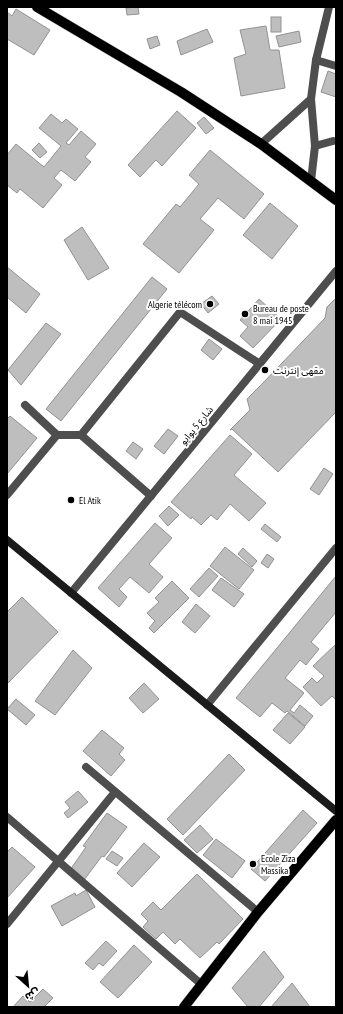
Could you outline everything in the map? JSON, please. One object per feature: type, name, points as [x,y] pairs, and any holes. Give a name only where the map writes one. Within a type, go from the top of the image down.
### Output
[{"type":"main road","points":[[38,7],[181,92],[261,144],[336,200]]},
{"type":"main road","points":[[7,540],[336,811]]},
{"type":"main road","points":[[184,1007],[258,912],[336,820]]},
{"type":"street","points":[[311,181],[315,146],[311,99],[316,60],[329,7]]},
{"type":"street","points":[[316,60],[336,66]]},
{"type":"street","points":[[261,144],[311,99]]},
{"type":"street","points":[[315,146],[333,141]]},
{"type":"street","name":"شارع 5 يوايو","points":[[71,593],[336,271]]},
{"type":"street","points":[[81,435],[180,312],[260,364]]},
{"type":"street","points":[[25,405],[57,434],[81,435],[151,496]]},
{"type":"street","points":[[7,495],[57,434]]},
{"type":"street","points":[[207,705],[336,548]]},
{"type":"street","points":[[86,767],[258,912]]},
{"type":"street","points":[[7,924],[115,792]]},
{"type":"street","points":[[7,817],[202,984]]},
{"type":"building","points":[[138,7],[139,14],[127,15],[126,8]]},
{"type":"building","points":[[16,9],[50,30],[34,55],[7,39],[7,12],[12,16]]},
{"type":"building","points":[[271,17],[281,17],[281,32],[271,32]]},
{"type":"building","points":[[266,26],[270,50],[279,50],[285,88],[241,96],[234,58],[246,54],[240,30]]},
{"type":"building","points":[[207,29],[213,42],[181,55],[177,41]]},
{"type":"building","points":[[299,31],[301,42],[279,47],[276,36]]},
{"type":"building","points":[[157,36],[160,45],[150,49],[147,39]]},
{"type":"building","points":[[328,71],[336,74],[336,97],[321,92]]},
{"type":"building","points":[[177,111],[196,128],[162,166],[156,160],[140,177],[128,165]]},
{"type":"building","points":[[51,114],[62,123],[66,119],[78,129],[66,143],[69,145],[81,131],[96,144],[85,157],[91,162],[75,181],[61,170],[54,178],[62,185],[43,208],[20,189],[17,193],[7,185],[7,155],[16,144],[44,167],[61,146],[39,128]]},
{"type":"building","points":[[204,117],[214,128],[206,134],[197,123]]},
{"type":"building","points":[[39,143],[47,152],[40,158],[32,150]]},
{"type":"building","points":[[210,150],[264,194],[244,219],[218,198],[200,219],[214,230],[179,273],[143,244],[176,204],[180,207],[199,184],[189,175]]},
{"type":"building","points":[[270,203],[298,226],[272,259],[243,235]]},
{"type":"building","points":[[82,227],[109,268],[88,280],[64,240]]},
{"type":"building","points":[[7,267],[40,294],[26,313],[7,297]]},
{"type":"building","points":[[152,277],[167,289],[61,421],[46,409]]},
{"type":"building","name":"Algerie télécom","points":[[212,296],[219,304],[208,313],[201,304]]},
{"type":"building","points":[[336,298],[336,412],[278,472],[232,429],[230,430],[250,410],[247,399],[325,318],[327,307]]},
{"type":"building","points":[[259,299],[281,319],[253,348],[240,336],[248,327],[240,320]]},
{"type":"building","points":[[46,323],[61,334],[21,385],[8,370]]},
{"type":"building","points":[[209,339],[222,349],[213,360],[201,350]]},
{"type":"building","points":[[10,416],[37,438],[7,474],[7,419]]},
{"type":"building","points":[[168,429],[178,436],[164,454],[154,446]]},
{"type":"building","points":[[230,435],[252,454],[234,475],[266,503],[249,521],[230,504],[217,520],[211,515],[201,525],[192,517],[191,519],[171,502]]},
{"type":"building","points":[[133,442],[143,449],[136,459],[126,451]]},
{"type":"building","points":[[324,468],[333,474],[319,495],[310,489]]},
{"type":"building","points":[[169,506],[179,515],[168,526],[159,516]]},
{"type":"building","points":[[155,523],[172,538],[149,564],[163,577],[149,593],[130,577],[119,589],[127,597],[119,607],[98,588]]},
{"type":"building","points":[[265,524],[281,537],[277,542],[261,529]]},
{"type":"building","points":[[225,547],[254,570],[239,589],[210,566]]},
{"type":"building","points":[[243,548],[257,561],[252,567],[238,554]]},
{"type":"building","points":[[267,554],[274,559],[268,568],[261,563]]},
{"type":"building","points":[[209,568],[218,576],[199,597],[190,589]]},
{"type":"building","points":[[336,576],[336,612],[311,642],[319,649],[306,665],[300,660],[285,678],[304,693],[290,710],[294,713],[300,705],[313,716],[305,726],[287,711],[285,713],[272,703],[260,717],[236,698]]},
{"type":"building","points":[[221,578],[244,594],[234,607],[212,590]]},
{"type":"building","points":[[172,581],[189,598],[154,633],[149,628],[155,621],[147,613],[159,602],[155,598]]},
{"type":"building","points":[[22,597],[58,632],[8,683],[7,612]]},
{"type":"building","points":[[196,604],[210,616],[195,633],[182,622]]},
{"type":"building","points":[[336,644],[336,700],[332,696],[321,706],[303,687],[312,678],[317,683],[324,676],[313,666]]},
{"type":"building","points":[[73,650],[92,668],[55,715],[35,701]]},
{"type":"building","points":[[144,683],[159,699],[143,713],[129,698]]},
{"type":"building","points":[[16,699],[35,715],[26,725],[7,709]]},
{"type":"building","points":[[288,713],[305,727],[290,744],[273,730]]},
{"type":"building","points":[[102,730],[124,748],[119,754],[125,760],[111,776],[83,751]]},
{"type":"building","points":[[229,754],[245,770],[183,835],[167,819]]},
{"type":"building","points":[[78,791],[88,802],[68,818],[64,813],[70,808],[65,802]]},
{"type":"building","points":[[303,810],[317,823],[265,881],[251,869]]},
{"type":"building","points":[[107,813],[127,827],[84,880],[70,870],[86,847],[83,846]]},
{"type":"building","points":[[200,825],[213,839],[197,853],[184,840]]},
{"type":"building","points":[[216,839],[245,861],[232,878],[203,855]]},
{"type":"building","points":[[144,843],[160,857],[132,887],[117,873]]},
{"type":"building","points":[[12,847],[35,867],[7,898],[7,852]]},
{"type":"building","points":[[112,851],[123,858],[117,866],[106,859]]},
{"type":"building","points":[[197,874],[243,919],[219,944],[217,942],[200,958],[180,939],[175,944],[163,932],[156,939],[143,927],[148,921],[141,914],[153,902],[161,910]]},
{"type":"building","points":[[86,890],[95,907],[62,926],[51,906],[75,893],[76,896]]},
{"type":"building","points":[[106,941],[117,951],[103,966],[99,963],[93,970],[85,963]]},
{"type":"building","points":[[134,945],[152,962],[118,998],[100,982]]},
{"type":"building","points":[[264,951],[284,977],[259,1007],[248,1007],[232,988]]},
{"type":"building","points":[[292,983],[310,1007],[271,1007]]},
{"type":"building","points":[[43,989],[53,998],[44,1007],[13,1007],[23,996],[30,1002]]},
{"type":"place","name":"Algerie télécom","points":[[210,304]]},
{"type":"place","name":"Bureau de poste 8 mai 1945","points":[[245,314]]},
{"type":"place","name":"مقهى إنترنت","points":[[265,370]]},
{"type":"place","name":"El Atik","points":[[71,500]]},
{"type":"place","name":"Ecole Ziza Massika","points":[[253,864]]}]
